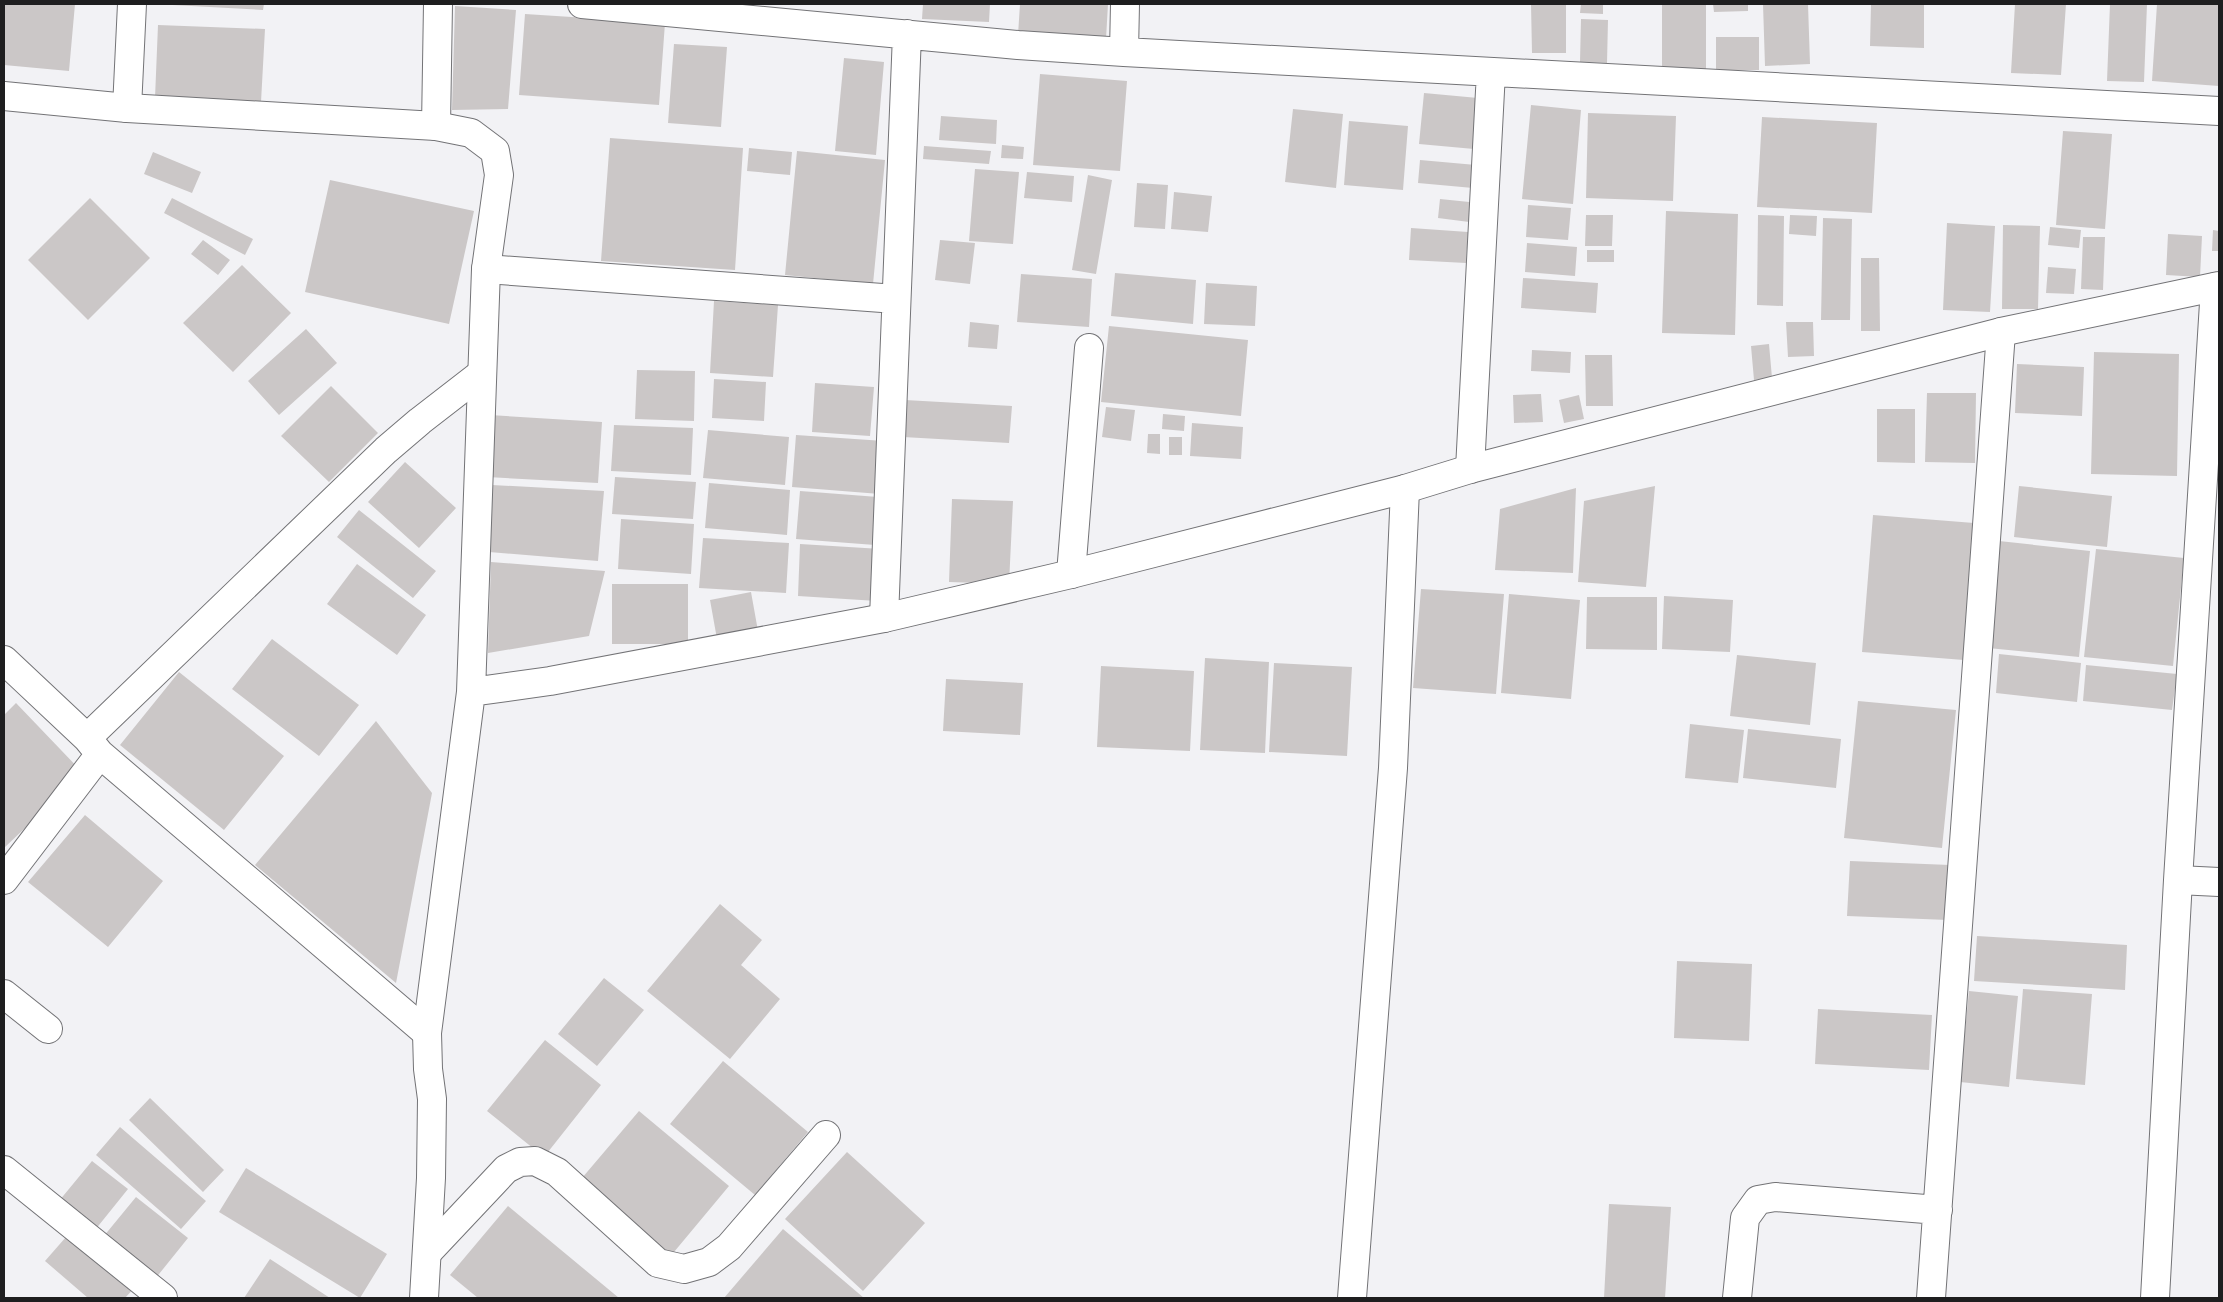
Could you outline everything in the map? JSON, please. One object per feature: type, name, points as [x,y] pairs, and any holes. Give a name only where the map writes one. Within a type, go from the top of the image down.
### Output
[{"type":"street","points":[[127,108],[132,4]]},
{"type":"street","points":[[436,126],[438,4]]},
{"type":"street","points":[[582,4],[1124,52],[2219,112]]},
{"type":"street","points":[[1124,52],[1125,4]]},
{"type":"street","points":[[884,618],[907,34]]},
{"type":"street","points":[[1470,469],[1491,72]]},
{"type":"street","points":[[4,96],[127,108],[436,126],[471,133],[495,151],[499,175],[486,269],[471,692],[427,1033],[428,1069],[432,1099],[431,1178],[424,1298]]},
{"type":"street","points":[[486,269],[896,300]]},
{"type":"street","points":[[471,692],[550,681],[884,618],[1071,574],[1405,489],[1470,469],[2001,332],[2217,286],[2178,880],[2155,1298]]},
{"type":"street","points":[[1931,1298],[2001,332]]},
{"type":"street","points":[[1071,574],[1089,348]]},
{"type":"street","points":[[4,880],[94,746],[386,450],[420,421],[482,374]]},
{"type":"street","points":[[1352,1298],[1393,768],[1405,489]]},
{"type":"street","points":[[4,660],[94,746],[427,1033]]},
{"type":"street","points":[[4,684],[31,686]]},
{"type":"street","points":[[2178,880],[2219,882]]},
{"type":"street","points":[[4,994],[48,1029]]},
{"type":"street","points":[[427,1253],[506,1169],[520,1162],[535,1161],[557,1172],[658,1263],[684,1269],[709,1262],[729,1247],[826,1135]]},
{"type":"street","points":[[4,1170],[163,1298]]},
{"type":"street","points":[[1737,1298],[1745,1218],[1758,1200],[1775,1197],[1938,1210]]},
{"type":"building","points":[[4,4],[75,4],[69,71],[4,65]]},
{"type":"building","points":[[154,4],[264,4],[263,10]]},
{"type":"building","points":[[923,4],[990,4],[989,22],[922,19]]},
{"type":"building","points":[[1020,4],[1108,4],[1106,39],[1018,35]]},
{"type":"building","points":[[1531,4],[1566,4],[1566,53],[1532,53]]},
{"type":"building","points":[[1581,4],[1603,4],[1603,14],[1580,13]]},
{"type":"building","points":[[1662,4],[1706,4],[1706,70],[1662,70]]},
{"type":"building","points":[[1713,4],[1748,4],[1748,11],[1714,12]]},
{"type":"building","points":[[1763,4],[1808,4],[1810,64],[1765,66]]},
{"type":"building","points":[[1871,4],[1924,4],[1924,48],[1870,46]]},
{"type":"building","points":[[2015,4],[2066,4],[2061,75],[2011,73]]},
{"type":"building","points":[[2110,4],[2147,4],[2144,82],[2107,81]]},
{"type":"building","points":[[2157,4],[2219,4],[2219,86],[2152,81]]},
{"type":"building","points":[[455,6],[516,10],[508,109],[452,110]]},
{"type":"building","points":[[525,14],[665,23],[659,105],[519,95]]},
{"type":"building","points":[[1581,19],[1608,20],[1607,63],[1580,62]]},
{"type":"building","points":[[158,25],[265,29],[261,102],[155,98]]},
{"type":"building","points":[[1716,37],[1759,37],[1759,70],[1716,70]]},
{"type":"building","points":[[674,44],[727,47],[721,127],[668,123]]},
{"type":"building","points":[[844,58],[884,62],[876,155],[835,151]]},
{"type":"building","points":[[1040,74],[1127,81],[1120,171],[1033,165]]},
{"type":"building","points":[[1424,93],[1478,98],[1474,149],[1419,144]]},
{"type":"building","points":[[1531,105],[1581,110],[1573,204],[1522,199]]},
{"type":"building","points":[[1293,109],[1343,114],[1336,188],[1285,182]]},
{"type":"building","points":[[1588,113],[1676,116],[1673,201],[1586,198]]},
{"type":"building","points":[[941,116],[997,120],[996,144],[939,140]]},
{"type":"building","points":[[1762,117],[1877,123],[1872,213],[1757,207]]},
{"type":"building","points":[[1349,121],[1408,126],[1403,190],[1344,185]]},
{"type":"building","points":[[2063,131],[2112,134],[2105,229],[2056,225]]},
{"type":"building","points":[[610,138],[743,148],[735,270],[601,261]]},
{"type":"building","points":[[1002,145],[1024,147],[1023,159],[1001,158]]},
{"type":"building","points":[[924,146],[991,151],[989,164],[923,159]]},
{"type":"building","points":[[749,148],[792,152],[790,175],[747,171]]},
{"type":"building","points":[[797,151],[885,160],[873,284],[785,275]]},
{"type":"building","points":[[153,152],[201,172],[192,193],[144,174]]},
{"type":"building","points":[[1420,160],[1476,165],[1473,188],[1418,183]]},
{"type":"building","points":[[975,169],[1019,172],[1013,244],[969,241]]},
{"type":"building","points":[[1027,172],[1074,176],[1072,202],[1024,198]]},
{"type":"building","points":[[1088,175],[1112,180],[1096,274],[1072,270]]},
{"type":"building","points":[[330,180],[474,211],[449,324],[305,292]]},
{"type":"building","points":[[1137,183],[1168,185],[1165,229],[1134,227]]},
{"type":"building","points":[[1174,192],[1212,196],[1208,232],[1171,229]]},
{"type":"building","points":[[90,198],[150,258],[88,320],[28,260]]},
{"type":"building","points":[[172,198],[253,239],[245,255],[164,213]]},
{"type":"building","points":[[1440,199],[1479,203],[1477,223],[1438,218]]},
{"type":"building","points":[[1528,205],[1571,208],[1568,240],[1526,237]]},
{"type":"building","points":[[1666,211],[1738,214],[1735,335],[1662,333]]},
{"type":"building","points":[[1586,215],[1613,215],[1612,246],[1585,246]]},
{"type":"building","points":[[1758,215],[1784,216],[1783,306],[1757,305]]},
{"type":"building","points":[[1790,215],[1817,216],[1816,236],[1789,234]]},
{"type":"building","points":[[1823,218],[1852,219],[1850,320],[1821,320]]},
{"type":"building","points":[[1947,223],[1995,226],[1990,312],[1943,310]]},
{"type":"building","points":[[2003,225],[2040,226],[2038,309],[2002,309]]},
{"type":"building","points":[[2050,227],[2081,230],[2079,248],[2048,245]]},
{"type":"building","points":[[1411,228],[1468,232],[1466,263],[1409,260]]},
{"type":"building","points":[[2213,230],[2219,231],[2219,251],[2212,251]]},
{"type":"building","points":[[2168,234],[2202,236],[2200,277],[2166,275]]},
{"type":"building","points":[[2083,237],[2105,237],[2103,290],[2081,289]]},
{"type":"building","points":[[203,240],[230,260],[218,275],[191,254]]},
{"type":"building","points":[[940,240],[975,243],[970,284],[935,280]]},
{"type":"building","points":[[1527,243],[1577,247],[1575,276],[1525,272]]},
{"type":"building","points":[[1587,250],[1614,250],[1614,262],[1587,262]]},
{"type":"building","points":[[1861,258],[1879,258],[1880,331],[1861,331]]},
{"type":"building","points":[[242,265],[291,313],[233,372],[183,323]]},
{"type":"building","points":[[2048,267],[2076,269],[2074,294],[2046,293]]},
{"type":"building","points":[[1115,273],[1196,280],[1193,324],[1111,316]]},
{"type":"building","points":[[1021,274],[1092,279],[1089,327],[1017,322]]},
{"type":"building","points":[[1523,278],[1598,283],[1596,313],[1521,308]]},
{"type":"building","points":[[1206,283],[1257,286],[1255,326],[1204,324]]},
{"type":"building","points":[[714,301],[778,305],[773,377],[710,373]]},
{"type":"building","points":[[970,322],[999,325],[997,349],[968,347]]},
{"type":"building","points":[[1786,322],[1813,322],[1814,356],[1788,357]]},
{"type":"building","points":[[1109,326],[1248,340],[1241,416],[1101,402]]},
{"type":"building","points":[[306,329],[337,363],[279,415],[248,381]]},
{"type":"building","points":[[1769,344],[1772,378],[1754,380],[1751,346]]},
{"type":"building","points":[[1532,350],[1571,352],[1570,373],[1531,371]]},
{"type":"building","points":[[2094,352],[2179,354],[2177,476],[2091,474]]},
{"type":"building","points":[[1585,355],[1612,355],[1613,406],[1586,406]]},
{"type":"building","points":[[2017,364],[2084,367],[2082,416],[2015,413]]},
{"type":"building","points":[[637,370],[695,371],[694,421],[635,419]]},
{"type":"building","points":[[714,379],[766,382],[764,421],[712,418]]},
{"type":"building","points":[[815,383],[874,387],[870,436],[812,432]]},
{"type":"building","points":[[331,386],[378,433],[329,482],[281,436]]},
{"type":"building","points":[[1927,393],[1976,393],[1975,463],[1925,462]]},
{"type":"building","points":[[1541,394],[1543,422],[1514,423],[1513,395]]},
{"type":"building","points":[[1579,395],[1584,419],[1564,423],[1559,400]]},
{"type":"building","points":[[905,400],[1012,406],[1009,443],[903,437]]},
{"type":"building","points":[[1106,407],[1135,410],[1131,441],[1102,437]]},
{"type":"building","points":[[1877,409],[1915,409],[1915,463],[1877,462]]},
{"type":"building","points":[[1163,414],[1185,416],[1184,431],[1162,429]]},
{"type":"building","points":[[490,415],[602,422],[598,483],[487,477]]},
{"type":"building","points":[[1192,423],[1243,427],[1241,459],[1190,456]]},
{"type":"building","points":[[614,425],[693,428],[691,475],[611,471]]},
{"type":"building","points":[[708,430],[789,437],[785,485],[703,478]]},
{"type":"building","points":[[1148,434],[1160,434],[1160,454],[1147,453]]},
{"type":"building","points":[[796,435],[884,441],[880,494],[792,487]]},
{"type":"building","points":[[1169,437],[1182,437],[1182,455],[1169,455]]},
{"type":"building","points":[[405,462],[456,508],[419,548],[368,502]]},
{"type":"building","points":[[615,477],[696,482],[693,519],[612,514]]},
{"type":"building","points":[[709,483],[790,490],[787,535],[705,528]]},
{"type":"building","points":[[492,485],[604,491],[598,561],[489,552]]},
{"type":"building","points":[[1655,486],[1646,587],[1578,582],[1584,501]]},
{"type":"building","points":[[2019,486],[2112,496],[2107,547],[2014,537]]},
{"type":"building","points":[[1576,488],[1573,573],[1495,570],[1500,509]]},
{"type":"building","points":[[800,491],[878,497],[875,545],[796,539]]},
{"type":"building","points":[[952,499],[1013,501],[1009,584],[949,582]]},
{"type":"building","points":[[359,510],[436,571],[413,598],[337,537]]},
{"type":"building","points":[[1873,515],[1974,523],[1964,660],[1862,652]]},
{"type":"building","points":[[621,519],[694,524],[691,574],[618,569]]},
{"type":"building","points":[[703,538],[789,543],[786,593],[699,588]]},
{"type":"building","points":[[1999,541],[2090,551],[2079,657],[1988,648]]},
{"type":"building","points":[[800,544],[881,549],[877,601],[798,596]]},
{"type":"building","points":[[2096,549],[2184,558],[2173,666],[2084,657]]},
{"type":"building","points":[[491,562],[605,571],[589,636],[488,653]]},
{"type":"building","points":[[357,564],[426,615],[397,655],[327,604]]},
{"type":"building","points":[[612,584],[688,584],[688,644],[612,644]]},
{"type":"building","points":[[1421,589],[1504,594],[1496,694],[1413,688]]},
{"type":"building","points":[[751,592],[758,631],[717,639],[710,600]]},
{"type":"building","points":[[1509,594],[1580,600],[1571,699],[1501,693]]},
{"type":"building","points":[[1664,596],[1733,600],[1730,652],[1662,649]]},
{"type":"building","points":[[1587,597],[1657,597],[1657,650],[1586,649]]},
{"type":"building","points":[[272,639],[359,705],[319,756],[232,689]]},
{"type":"building","points":[[1999,654],[2081,663],[2077,702],[1996,693]]},
{"type":"building","points":[[1737,655],[1816,663],[1810,725],[1730,716]]},
{"type":"building","points":[[1205,658],[1269,662],[1265,753],[1200,750]]},
{"type":"building","points":[[1274,663],[1352,667],[1347,756],[1269,752]]},
{"type":"building","points":[[2086,665],[2177,674],[2172,710],[2083,701]]},
{"type":"building","points":[[1101,666],[1194,671],[1190,751],[1097,747]]},
{"type":"building","points":[[179,672],[284,756],[224,830],[120,745]]},
{"type":"building","points":[[946,679],[1023,683],[1020,735],[943,731]]},
{"type":"building","points":[[1858,701],[1956,710],[1942,848],[1844,838]]},
{"type":"building","points":[[16,703],[83,773],[4,848],[4,715]]},
{"type":"building","points":[[376,721],[432,793],[396,983],[255,865]]},
{"type":"building","points":[[1690,724],[1744,730],[1738,783],[1685,778]]},
{"type":"building","points":[[1748,729],[1841,739],[1836,788],[1743,778]]},
{"type":"building","points":[[85,815],[163,881],[108,947],[28,882]]},
{"type":"building","points":[[1850,861],[1950,865],[1948,920],[1847,916]]},
{"type":"building","points":[[720,904],[762,940],[741,965],[780,999],[730,1059],[647,991]]},
{"type":"building","points":[[1977,936],[2127,945],[2125,990],[1974,981]]},
{"type":"building","points":[[1677,961],[1752,964],[1749,1041],[1674,1038]]},
{"type":"building","points":[[604,978],[644,1010],[597,1066],[558,1034]]},
{"type":"building","points":[[2023,989],[2092,994],[2085,1085],[2016,1079]]},
{"type":"building","points":[[1969,991],[2018,996],[2009,1087],[1960,1082]]},
{"type":"building","points":[[1818,1009],[1932,1015],[1929,1070],[1815,1064]]},
{"type":"building","points":[[545,1040],[601,1085],[544,1157],[487,1111]]},
{"type":"building","points":[[723,1061],[808,1132],[755,1195],[670,1124]]},
{"type":"building","points":[[150,1098],[224,1170],[203,1192],[129,1120]]},
{"type":"building","points":[[639,1111],[729,1186],[669,1258],[582,1178]]},
{"type":"building","points":[[120,1127],[206,1201],[181,1229],[96,1155]]},
{"type":"building","points":[[847,1152],[925,1223],[863,1291],[785,1219]]},
{"type":"building","points":[[92,1161],[128,1189],[95,1230],[59,1201]]},
{"type":"building","points":[[246,1168],[387,1254],[360,1298],[219,1212]]},
{"type":"building","points":[[136,1197],[188,1238],[151,1284],[99,1242]]},
{"type":"building","points":[[1609,1204],[1671,1207],[1665,1298],[1604,1298]]},
{"type":"building","points":[[508,1206],[619,1298],[478,1298],[450,1275]]},
{"type":"building","points":[[73,1229],[137,1285],[125,1298],[88,1298],[45,1261]]},
{"type":"building","points":[[783,1229],[864,1298],[724,1298]]},
{"type":"building","points":[[270,1259],[330,1298],[244,1298]]}]
